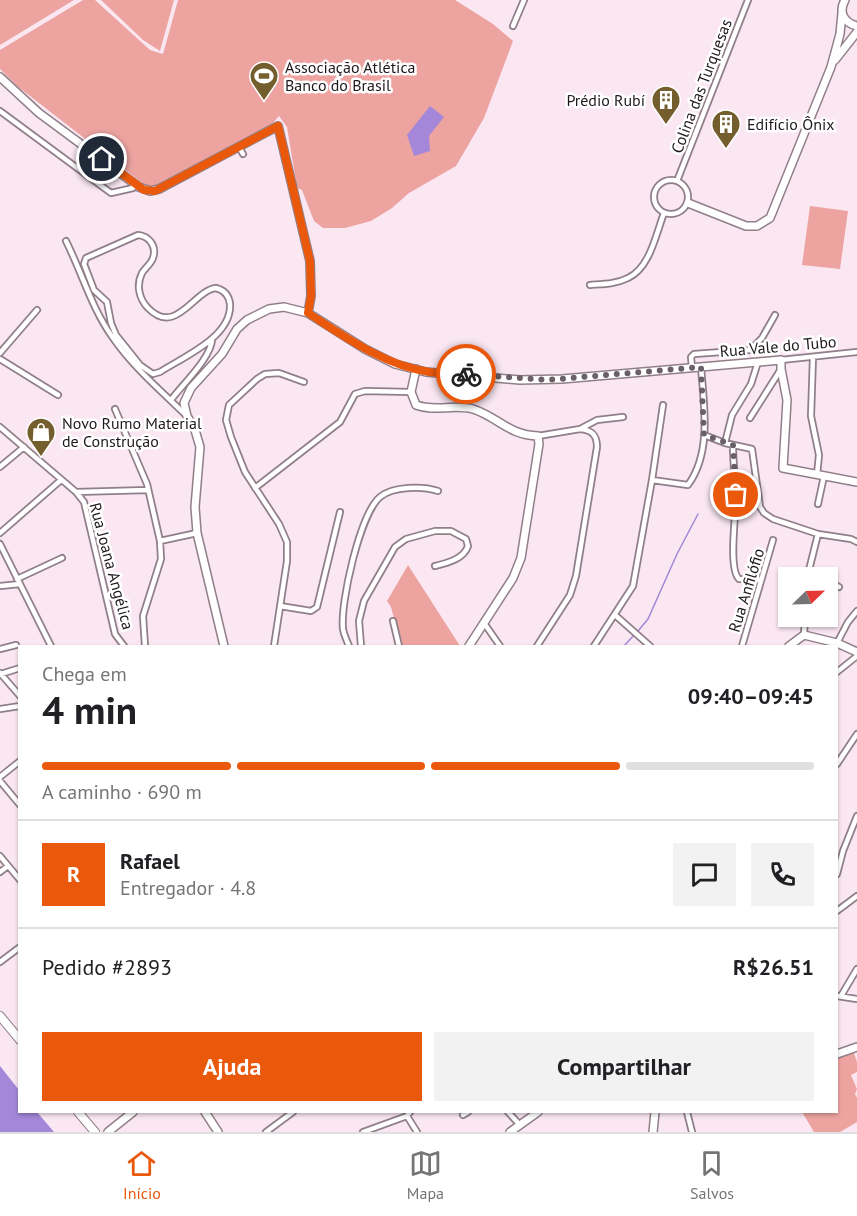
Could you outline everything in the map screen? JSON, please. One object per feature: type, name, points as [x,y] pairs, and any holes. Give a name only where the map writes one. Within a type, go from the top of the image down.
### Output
[{"type":"main road","points":[[839,0],[846,21],[857,26]]},
{"type":"main road","points":[[688,203],[746,226],[757,226],[766,222],[773,214],[831,67],[838,45],[844,0]]},
{"type":"main road","points":[[831,67],[857,32]]},
{"type":"main road","points":[[0,77],[39,113],[135,186],[150,191],[159,189],[278,126],[310,261],[311,296],[308,313]]},
{"type":"main road","points":[[224,645],[197,533],[195,507],[200,447],[184,403],[188,392],[222,354],[243,324],[276,307],[308,313],[365,349],[395,364],[414,378]]},
{"type":"main road","points":[[781,360],[787,400],[782,465],[786,470],[857,482]]},
{"type":"main road","name":"Rua Vale do Tubo","points":[[395,364],[438,373],[547,380],[781,360]]},
{"type":"main road","points":[[416,369],[411,392],[413,401],[420,406],[464,407],[515,432],[538,436],[539,444],[521,558],[513,578],[470,645]]},
{"type":"main road","points":[[790,645],[804,635],[837,643],[857,654]]},
{"type":"main road","points":[[0,1016],[18,1038]]},
{"type":"main road","points":[[838,1054],[856,1049]]},
{"type":"main road","points":[[79,1113],[95,1132]]},
{"type":"main road","points":[[108,1132],[132,1113]]},
{"type":"main road","points":[[205,1113],[216,1129]]},
{"type":"main road","points":[[510,1132],[536,1113]]},
{"type":"main road","points":[[653,1132],[655,1113]]},
{"type":"street","points":[[513,26],[525,0]]},
{"type":"street","name":"Colina das Turquesas","points":[[677,181],[747,0]]},
{"type":"street","points":[[0,111],[111,194],[135,186]]},
{"type":"street","points":[[239,147],[243,154]]},
{"type":"street","points":[[666,181],[677,181],[687,190],[688,203],[685,208],[675,214],[664,213],[656,205],[654,193],[666,181]]},
{"type":"street","points":[[590,285],[622,281],[639,270],[664,213]]},
{"type":"street","points":[[171,400],[208,354],[212,339],[224,328],[230,302],[225,292],[216,288],[206,290],[188,309],[174,315],[158,315],[145,304],[139,288],[139,280],[152,261],[154,250],[148,238],[143,235],[132,236],[84,260],[94,290],[107,302],[116,335],[149,373],[160,372],[212,339]]},
{"type":"street","points":[[66,241],[97,311],[113,338],[132,362],[187,416]]},
{"type":"street","points":[[0,353],[37,310]]},
{"type":"street","points":[[692,368],[691,357],[694,354],[750,350],[762,338],[775,315]]},
{"type":"street","name":"Rua Vale do Tubo","points":[[781,360],[857,352]]},
{"type":"street","points":[[813,357],[811,416],[819,455],[818,504]]},
{"type":"street","points":[[0,359],[58,394]]},
{"type":"street","points":[[725,443],[732,415],[751,384],[758,362]]},
{"type":"street","points":[[652,480],[688,485],[702,455],[704,435],[701,367]]},
{"type":"street","points":[[750,418],[781,369]]},
{"type":"street","points":[[274,645],[288,552],[287,542],[279,525],[245,472],[227,429],[226,420],[230,405],[265,374],[279,373],[304,382]]},
{"type":"street","points":[[255,488],[340,422],[355,394],[365,391],[411,392]]},
{"type":"street","points":[[595,645],[633,586],[663,405]]},
{"type":"street","points":[[115,409],[148,490],[160,541],[161,559],[143,616],[145,645]]},
{"type":"street","points":[[580,429],[597,420],[623,417]]},
{"type":"street","points":[[0,427],[76,492],[148,490]]},
{"type":"street","points":[[538,436],[580,429],[590,430],[597,447],[576,576],[570,595],[538,645]]},
{"type":"street","points":[[704,435],[753,451],[760,507],[764,513],[773,519],[818,534],[857,542]]},
{"type":"street","points":[[733,445],[736,495],[733,551],[735,575],[739,579],[761,580]]},
{"type":"street","points":[[0,467],[24,447]]},
{"type":"street","points":[[0,533],[61,480]]},
{"type":"street","points":[[349,645],[343,629],[344,606],[357,544],[367,514],[379,498],[389,492],[425,488],[438,491]]},
{"type":"street","name":"Rua Joana Angélica","points":[[76,492],[86,509],[115,634],[123,645]]},
{"type":"street","points":[[280,606],[311,611],[317,607],[340,512]]},
{"type":"street","points":[[361,645],[359,621],[364,601],[395,547],[412,537],[435,531],[451,531],[466,538],[468,546],[464,554],[447,563],[435,566]]},
{"type":"street","points":[[160,541],[197,533]]},
{"type":"street","points":[[810,567],[818,534]]},
{"type":"street","name":"Rua Anfilófio","points":[[742,645],[773,540]]},
{"type":"street","points":[[0,544],[51,645]]},
{"type":"street","points":[[0,586],[19,581],[62,558]]},
{"type":"street","points":[[837,643],[848,622],[857,611]]},
{"type":"street","points":[[615,615],[649,645]]},
{"type":"street","points":[[393,621],[399,645]]},
{"type":"street","points":[[484,623],[499,645]]},
{"type":"street","points":[[804,627],[804,635]]},
{"type":"street","points":[[0,649],[16,645]]},
{"type":"street","points":[[838,671],[857,654]]},
{"type":"street","points":[[18,669],[0,674],[18,694]]},
{"type":"street","points":[[0,709],[18,706]]},
{"type":"street","points":[[838,762],[857,734]]},
{"type":"street","points":[[18,763],[0,779],[18,802]]},
{"type":"street","points":[[838,871],[857,816]]},
{"type":"street","points":[[0,856],[18,879]]},
{"type":"street","points":[[0,872],[8,866]]},
{"type":"street","points":[[838,910],[857,896]]},
{"type":"street","points":[[0,962],[18,948]]},
{"type":"street","points":[[857,969],[839,996],[857,999]]},
{"type":"street","points":[[266,1132],[291,1113]]},
{"type":"street","points":[[509,1113],[519,1124]]},
{"type":"street","points":[[687,1113],[692,1132]]},
{"type":"street","points":[[363,1132],[409,1114],[415,1130],[406,1132]]},
{"type":"street","points":[[381,1125],[386,1132]]},
{"type":"shaded area","points":[[0,0],[74,0],[0,45]]},
{"type":"shaded area","name":"Associação Atlética Banco do Brasil","points":[[83,0],[95,0],[150,50],[163,54],[178,0],[455,0],[493,24],[513,41],[484,118],[456,166],[409,193],[392,208],[371,221],[345,228],[323,228],[314,221],[302,190],[297,188],[287,127],[279,116],[272,124],[155,188],[146,186],[17,86],[0,69],[0,50]]},
{"type":"shaded area","points":[[101,0],[174,0],[160,51],[143,40]]},
{"type":"shaded area","points":[[430,106],[444,117],[429,136],[430,151],[414,156],[407,135]]},
{"type":"shaded area","points":[[810,206],[848,211],[840,269],[802,265]]},
{"type":"shaded area","points":[[408,565],[459,645],[401,645],[391,607],[387,601]]},
{"type":"shaded area","points":[[853,1050],[857,1062],[857,1072],[851,1075],[857,1089],[855,1094],[857,1122],[840,1132],[814,1132],[803,1113],[838,1113],[838,1056]]},
{"type":"shaded area","points":[[0,1066],[18,1089],[18,1113],[38,1113],[54,1132],[0,1132]]},
{"type":"waterway","points":[[638,631],[648,619],[698,514]]},
{"type":"waterway","points":[[625,645],[634,635]]},
{"type":"way so far","points":[[466,374],[520,380],[547,380],[701,367],[705,416],[704,435],[733,445],[736,495]]},
{"type":"place","name":"Associação Atlética Banco do Brasil","points":[[264,102]]},
{"type":"place","name":"Prédio Rubí","points":[[666,126]]},
{"type":"place","name":"Edifício Ônix","points":[[726,150]]},
{"type":"place","name":"Novo Rumo Material de Construção","points":[[41,458]]},
{"type":"route","points":[[102,159],[144,190],[155,191],[278,126],[306,235],[311,275],[308,313],[365,349],[395,364],[426,372],[466,374]]}]
